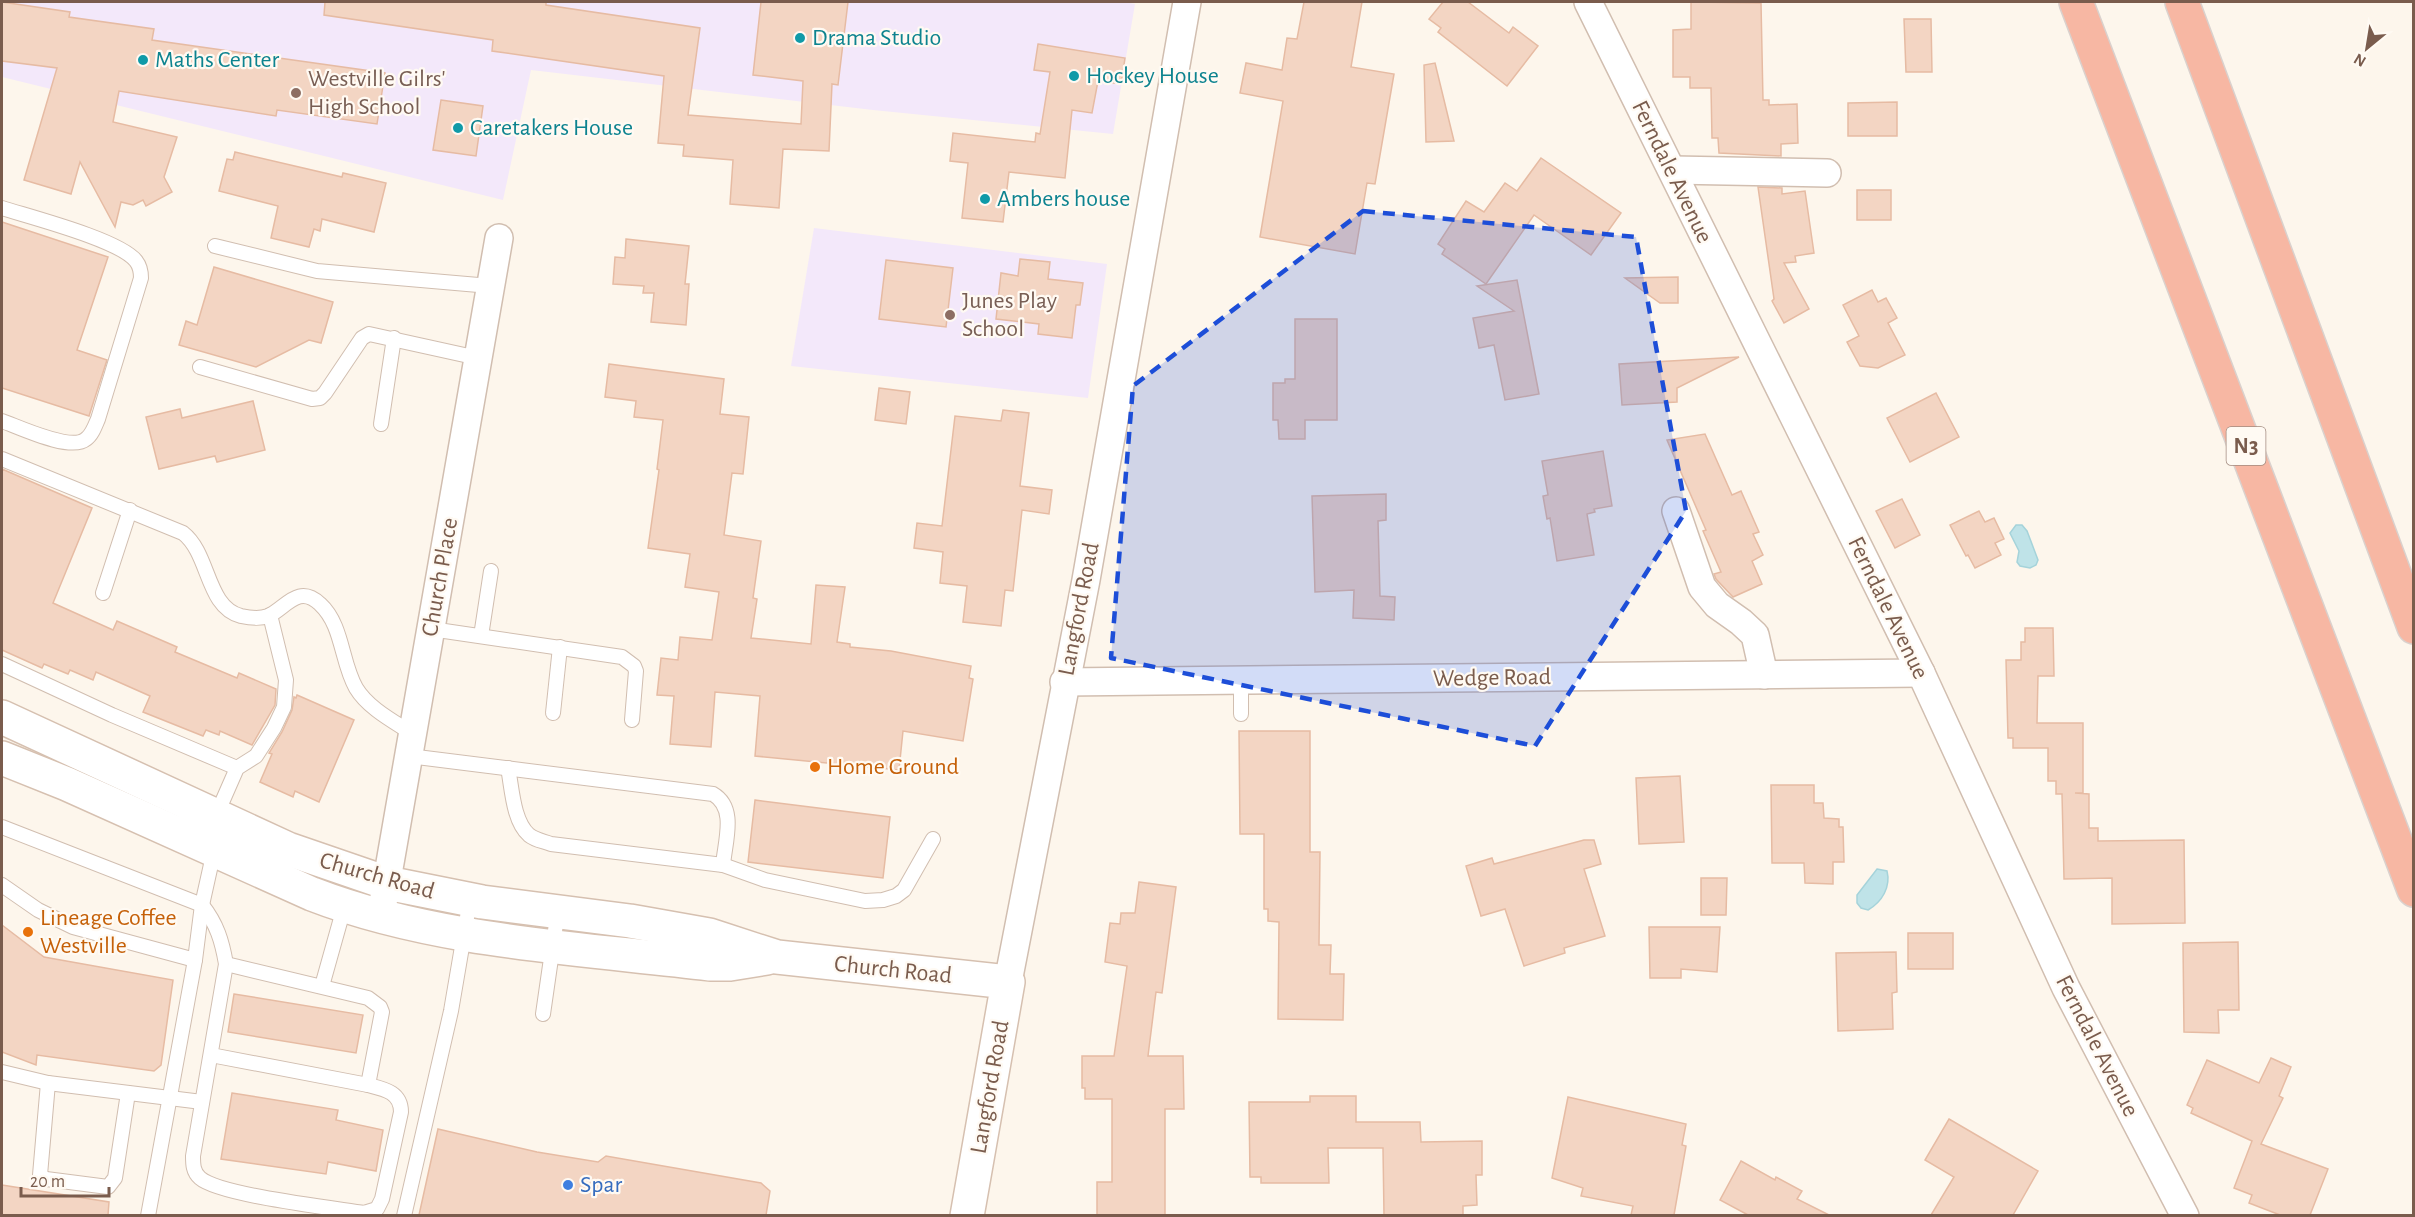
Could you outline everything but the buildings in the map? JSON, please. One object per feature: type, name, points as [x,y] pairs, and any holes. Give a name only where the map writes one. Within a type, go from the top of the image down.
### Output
[{"type":"highway","name":"N3","points":[[2076,2],[2414,890]]},
{"type":"highway","points":[[2182,2],[2414,627]]},
{"type":"street","name":"Langford Road","points":[[967,1215],[1064,682],[1086,580],[1187,2]]},
{"type":"street","name":"Ferndale Avenue","points":[[1588,2],[1921,673],[2066,988],[2185,1215]]},
{"type":"street","points":[[1673,170],[1827,173]]},
{"type":"street","name":"Church Place","points":[[380,916],[499,238]]},
{"type":"street","points":[[1676,511],[1702,587],[1717,606],[1741,622],[1755,635],[1764,675]]},
{"type":"street","name":"Wedge Road","points":[[1064,682],[1921,673]]},
{"type":"street","name":"Church Road","points":[[2,717],[288,849],[348,890],[380,916],[464,933],[710,964],[730,964],[777,957]]},
{"type":"street","name":"Church Road","points":[[2,758],[67,784],[214,851],[348,890],[387,883],[470,900],[558,910],[709,935],[777,957],[1008,982]]},
{"type":"lane","points":[[2,208],[111,243],[129,253],[138,262],[141,278],[99,419],[86,439],[79,443],[67,443],[2,421]]},
{"type":"lane","points":[[215,246],[317,271],[490,286]]},
{"type":"lane","points":[[200,367],[312,399],[320,398],[325,393],[362,338],[369,334],[478,357]]},
{"type":"lane","points":[[381,424],[394,338]]},
{"type":"lane","points":[[2,459],[174,528],[192,540],[221,604],[230,612],[249,618],[270,615],[299,597],[310,597],[318,602],[331,619],[348,673],[357,690],[388,718],[411,745],[508,768],[713,794],[721,798],[726,805],[728,815],[723,864]]},
{"type":"lane","points":[[103,593],[130,510]]},
{"type":"lane","points":[[481,636],[491,571]]},
{"type":"lane","points":[[216,816],[237,768],[256,756],[284,707],[286,680],[270,615]]},
{"type":"lane","points":[[431,629],[615,655],[629,661],[634,666],[637,681],[632,720]]},
{"type":"lane","points":[[553,713],[560,647]]},
{"type":"lane","points":[[2,664],[112,715],[237,768]]},
{"type":"lane","points":[[1241,681],[1241,714]]},
{"type":"lane","points":[[508,768],[518,816],[524,829],[536,839],[551,844],[723,864],[739,872],[775,882],[865,901],[883,900],[896,896],[904,890],[933,839]]},
{"type":"lane","points":[[2,827],[202,905],[218,928],[226,964],[193,1156],[194,1169],[205,1181],[228,1190],[364,1213],[372,1212],[380,1205],[401,1104],[391,1092],[368,1085],[211,1055]]},
{"type":"lane","points":[[148,1215],[195,960],[202,905],[214,851]]},
{"type":"lane","points":[[2,885],[39,910],[73,927],[195,960]]},
{"type":"lane","points":[[322,986],[348,890]]},
{"type":"lane","points":[[404,1215],[451,1011],[470,900]]},
{"type":"lane","points":[[543,1014],[558,910]]},
{"type":"lane","points":[[226,964],[368,998],[380,1007],[382,1012],[368,1085]]},
{"type":"lane","points":[[2,1072],[48,1083],[202,1102]]},
{"type":"lane","points":[[48,1083],[40,1174],[46,1179],[98,1187],[108,1187],[115,1178],[128,1093]]},
{"type":"highlighted area","points":[[1363,211],[1636,237],[1686,511],[1535,746],[1111,658],[1133,386]]},
{"type":"shaded area","name":"Westville Gilrs' High School","points":[[2,2],[1125,2],[1135,4],[1113,134],[873,110],[531,70],[503,200],[2,77]]},
{"type":"shaded area","name":"Junes Play School","points":[[814,228],[1107,264],[1088,398],[791,366]]},
{"type":"water","points":[[2016,525],[2022,525],[2027,531],[2038,560],[2036,565],[2030,568],[2020,566],[2017,562],[2019,551],[2010,533]]},
{"type":"water","points":[[1877,869],[1887,871],[1888,883],[1884,894],[1873,907],[1868,910],[1861,908],[1857,903],[1857,895]]},
{"type":"place","name":"Drama Studio","points":[[800,38]]},
{"type":"place","name":"Maths Center","points":[[143,60]]},
{"type":"place","name":"Hockey House","points":[[1074,76]]},
{"type":"place","name":"Westville Gilrs' High School","points":[[296,93]]},
{"type":"place","name":"Caretakers House","points":[[458,128]]},
{"type":"place","name":"Ambers house","points":[[985,199]]},
{"type":"place","name":"Junes Play School","points":[[950,315]]},
{"type":"place","name":"Home Ground","points":[[815,767]]},
{"type":"place","name":"Lineage Coffee Westville","points":[[28,932]]},
{"type":"place","name":"Spar","points":[[568,1185]]}]
